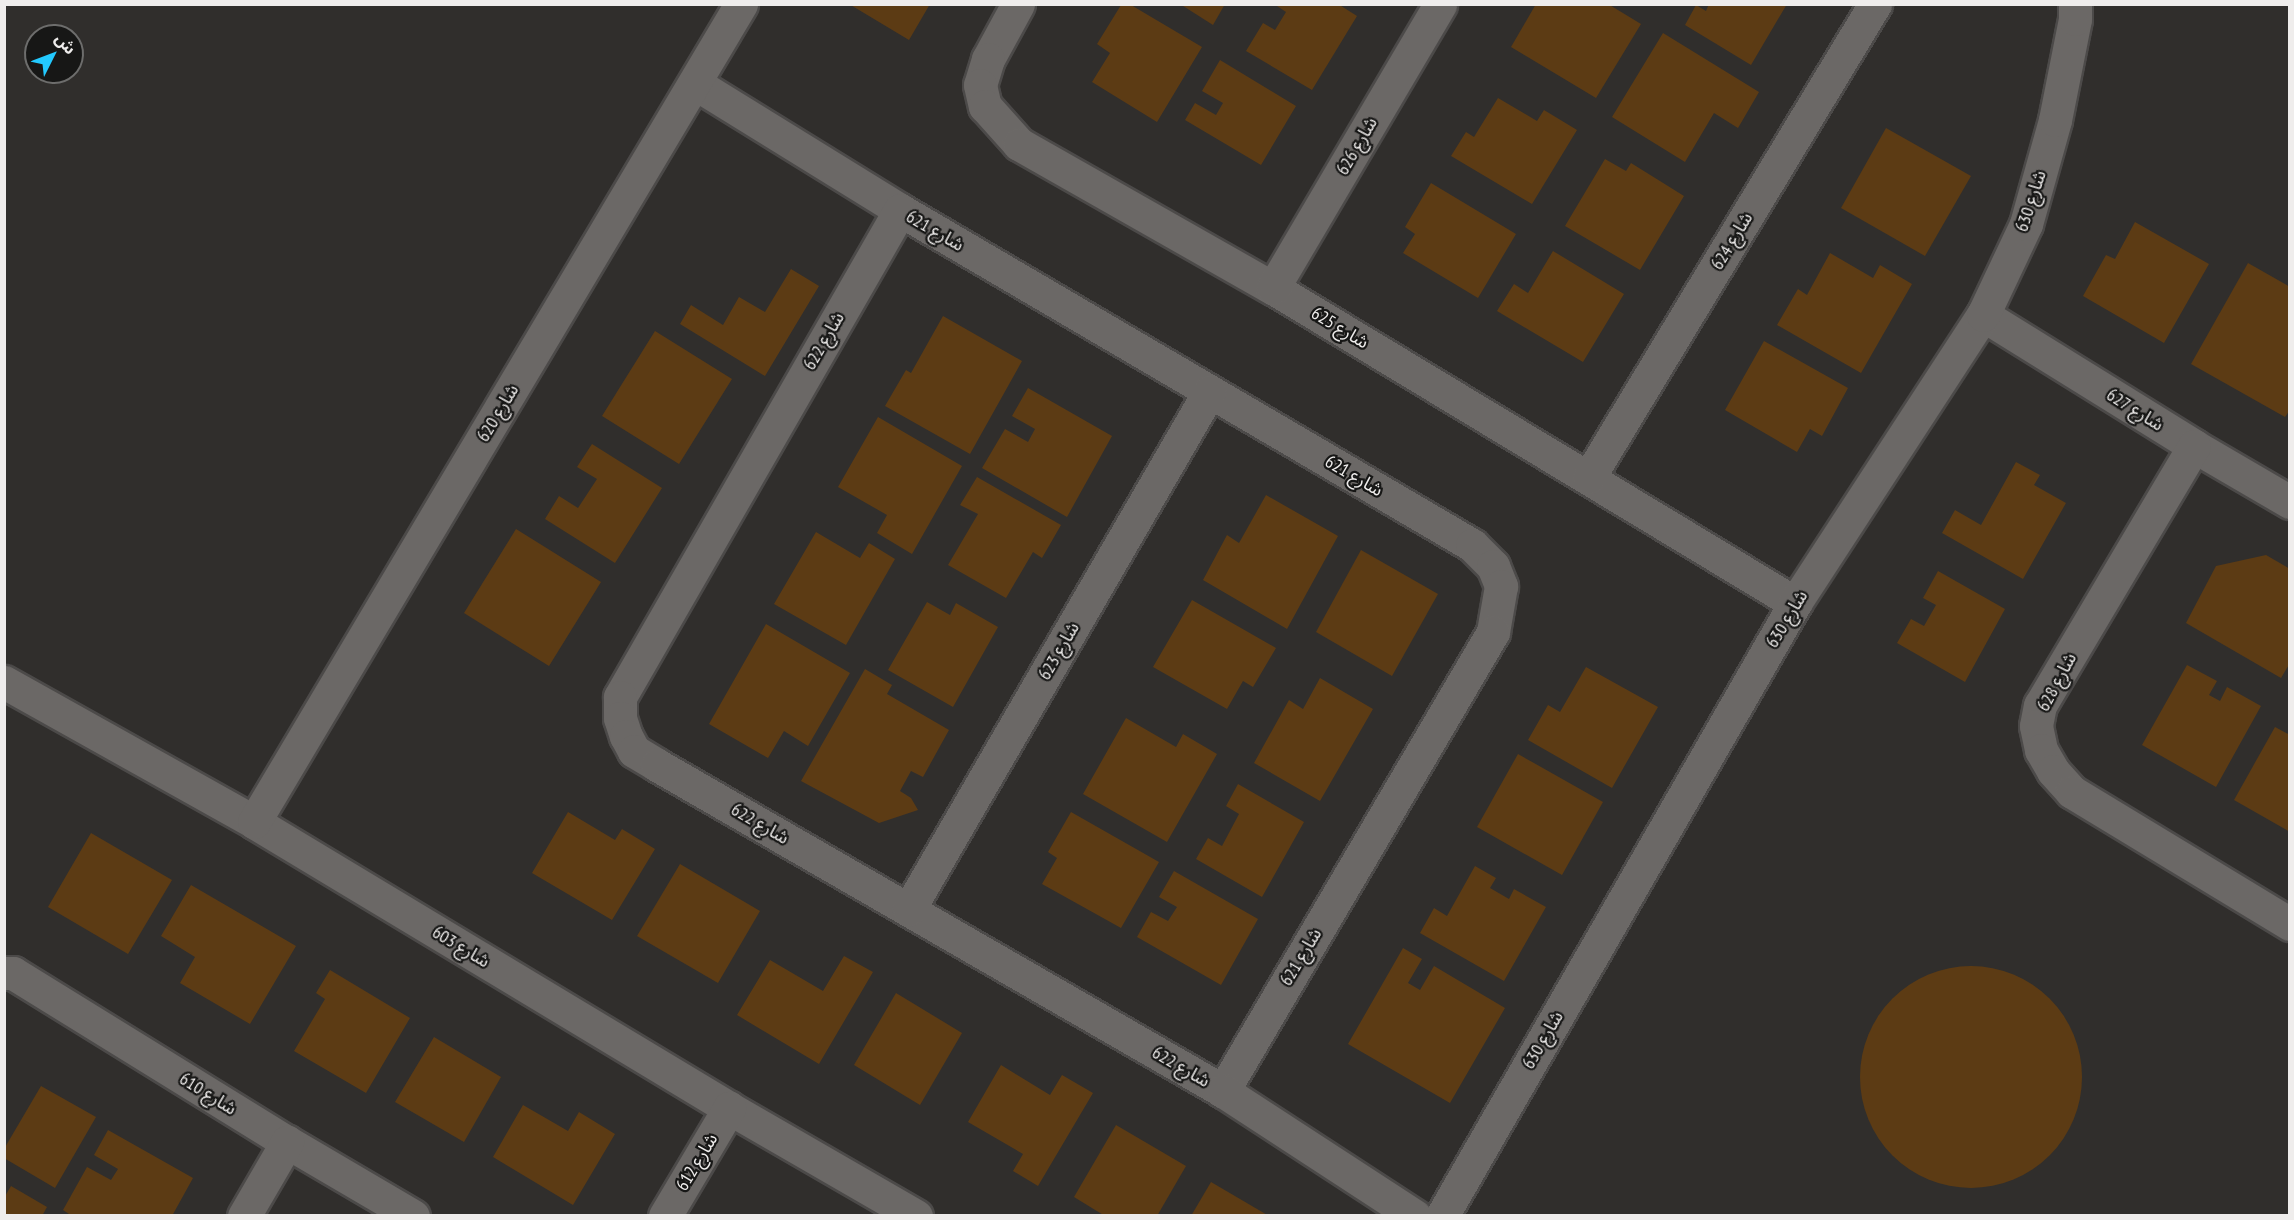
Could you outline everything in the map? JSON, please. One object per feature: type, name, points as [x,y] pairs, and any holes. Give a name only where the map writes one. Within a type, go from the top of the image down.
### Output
[{"type":"street","name":"شارع 620","points":[[254,822],[696,84],[741,4]]},
{"type":"street","name":"شارع 625","points":[[1018,4],[988,59],[980,85],[985,106],[1019,144],[1273,288],[1796,603]]},
{"type":"street","name":"شارع 626","points":[[1273,288],[1440,4]]},
{"type":"street","name":"شارع 624","points":[[1589,477],[1875,4]]},
{"type":"street","name":"شارع 630","points":[[1442,1215],[1796,603],[1983,315],[2026,224],[2055,120],[2075,19],[2074,4]]},
{"type":"street","name":"شارع 621","points":[[696,84],[900,210],[1472,545],[1493,566],[1501,586],[1493,632],[1223,1091]]},
{"type":"street","name":"شارع 622","points":[[900,210],[620,697],[620,717],[626,736],[634,750],[1223,1091],[1415,1215]]},
{"type":"street","name":"شارع 627","points":[[1983,315],[2289,502]]},
{"type":"street","name":"شارع 623","points":[[909,909],[1209,392]]},
{"type":"street","name":"شارع 628","points":[[2194,446],[2040,705],[2036,726],[2041,750],[2053,771],[2072,792],[2289,924]]},
{"type":"street","name":"شارع 603","points":[[4,682],[254,822],[729,1108],[916,1215]]},
{"type":"street","name":"شارع 610","points":[[4,974],[13,973],[287,1142],[413,1215]]},
{"type":"street","name":"شارع 612","points":[[665,1215],[729,1108]]},
{"type":"street","points":[[244,1215],[287,1142]]},
{"type":"building","points":[[849,4],[930,4],[909,40]]},
{"type":"building","points":[[1180,4],[1225,4],[1213,25]]},
{"type":"building","points":[[1274,4],[1338,4],[1357,16],[1312,90],[1246,51],[1263,23],[1275,30],[1286,12]]},
{"type":"building","points":[[1536,4],[1608,4],[1641,24],[1596,98],[1511,47]]},
{"type":"building","points":[[1709,4],[1787,4],[1751,65],[1685,25],[1696,5],[1706,11]]},
{"type":"building","points":[[1121,5],[1131,5],[1202,47],[1157,122],[1092,82],[1110,53],[1097,44]]},
{"type":"building","points":[[1663,33],[1759,92],[1738,128],[1714,113],[1685,162],[1612,117]]},
{"type":"building","points":[[1220,60],[1296,106],[1261,165],[1185,120],[1195,103],[1216,115],[1223,103],[1202,91]]},
{"type":"building","points":[[1498,98],[1537,121],[1544,110],[1577,130],[1532,204],[1451,156],[1466,132],[1474,137]]},
{"type":"building","points":[[1886,128],[1971,176],[1925,256],[1841,208]]},
{"type":"building","points":[[1605,159],[1626,171],[1631,163],[1684,196],[1640,270],[1565,226]]},
{"type":"building","points":[[1431,183],[1516,234],[1478,298],[1403,253],[1415,234],[1405,227]]},
{"type":"building","points":[[2135,222],[2209,264],[2164,343],[2083,296],[2106,255],[2115,259]]},
{"type":"building","points":[[1553,251],[1624,294],[1583,362],[1497,311],[1514,284],[1528,293]]},
{"type":"building","points":[[1830,253],[1873,278],[1880,265],[1912,284],[1861,373],[1777,325],[1798,289],[1807,295]]},
{"type":"building","points":[[2248,263],[2290,287],[2290,410],[2285,417],[2191,364]]},
{"type":"building","points":[[791,269],[819,286],[765,376],[680,324],[691,305],[723,325],[739,297],[765,312]]},
{"type":"building","points":[[943,316],[1022,361],[970,454],[885,406],[906,370],[911,373]]},
{"type":"building","points":[[655,331],[732,379],[679,464],[602,416]]},
{"type":"building","points":[[1764,341],[1848,388],[1822,436],[1810,429],[1797,452],[1725,410]]},
{"type":"building","points":[[1028,388],[1112,436],[1067,517],[982,468],[1005,429],[1028,442],[1035,429],[1012,416]]},
{"type":"building","points":[[878,417],[962,466],[912,554],[877,533],[887,515],[838,487]]},
{"type":"building","points":[[592,444],[662,488],[615,563],[545,519],[559,496],[578,508],[597,479],[577,467]]},
{"type":"building","points":[[2016,462],[2040,475],[2034,485],[2066,503],[2023,579],[1942,533],[1955,510],[1981,525]]},
{"type":"building","points":[[977,477],[1061,525],[1042,558],[1033,552],[1006,598],[948,565],[978,514],[960,505]]},
{"type":"building","points":[[1266,495],[1338,536],[1287,629],[1203,580],[1227,535],[1239,543]]},
{"type":"building","points":[[516,529],[601,582],[549,666],[464,613]]},
{"type":"building","points":[[816,532],[860,558],[869,543],[895,559],[846,645],[774,604]]},
{"type":"building","points":[[1361,550],[1438,594],[1392,676],[1316,632]]},
{"type":"building","points":[[2266,555],[2290,569],[2290,663],[2281,678],[2186,623],[2216,566]]},
{"type":"building","points":[[1938,571],[2005,609],[1965,682],[1897,643],[1911,619],[1924,626],[1936,605],[1923,598]]},
{"type":"building","points":[[1192,600],[1276,648],[1253,687],[1243,681],[1227,709],[1153,667]]},
{"type":"building","points":[[927,602],[950,615],[956,603],[998,627],[953,707],[888,670]]},
{"type":"building","points":[[766,624],[850,673],[808,746],[784,731],[768,758],[709,724]]},
{"type":"building","points":[[2187,665],[2217,681],[2209,695],[2220,701],[2227,687],[2261,706],[2216,787],[2142,745]]},
{"type":"building","points":[[1586,667],[1658,707],[1612,788],[1528,740],[1548,705],[1560,712]]},
{"type":"building","points":[[865,669],[892,685],[887,694],[949,730],[923,777],[911,771],[900,791],[911,798],[918,810],[879,823],[801,781]]},
{"type":"building","points":[[1320,678],[1373,709],[1320,801],[1254,763],[1289,700],[1303,709]]},
{"type":"building","points":[[1126,718],[1176,747],[1183,734],[1217,754],[1167,842],[1083,794]]},
{"type":"building","points":[[2275,727],[2290,735],[2290,832],[2234,800]]},
{"type":"building","points":[[1518,754],[1603,802],[1562,875],[1477,827]]},
{"type":"building","points":[[1238,784],[1304,822],[1262,897],[1196,859],[1208,838],[1222,846],[1239,814],[1226,806]]},
{"type":"building","points":[[568,812],[615,840],[622,829],[655,849],[612,920],[532,873]]},
{"type":"building","points":[[1071,812],[1159,862],[1121,928],[1042,884],[1057,858],[1048,852]]},
{"type":"building","points":[[91,833],[172,880],[128,954],[48,907]]},
{"type":"building","points":[[680,864],[760,911],[718,983],[637,936]]},
{"type":"building","points":[[1475,866],[1496,878],[1490,888],[1509,899],[1514,889],[1546,907],[1504,981],[1420,933],[1434,908],[1447,916]]},
{"type":"building","points":[[1174,871],[1258,919],[1221,985],[1137,937],[1151,912],[1168,921],[1177,907],[1159,897]]},
{"type":"building","points":[[191,885],[296,946],[250,1024],[180,983],[195,957],[161,936]]},
{"type":"building","points":[[1403,948],[1422,959],[1408,983],[1420,990],[1434,966],[1505,1008],[1450,1103],[1348,1044]]},
{"type":"building","points":[[844,956],[873,972],[819,1064],[737,1015],[770,960],[823,991]]},
{"type":"building","points":[[1971,966],[1993,968],[2023,979],[2041,991],[2057,1007],[2069,1025],[2077,1045],[2082,1077],[2080,1099],[2069,1129],[2057,1147],[2041,1163],[2023,1175],[2003,1183],[1971,1188],[1949,1186],[1919,1175],[1901,1163],[1885,1147],[1873,1129],[1865,1109],[1860,1077],[1862,1055],[1873,1025],[1885,1007],[1901,991],[1919,979],[1939,971]]},
{"type":"building","points":[[330,970],[410,1018],[366,1093],[294,1051],[325,999],[316,993]]},
{"type":"building","points":[[896,993],[962,1033],[920,1105],[854,1065]]},
{"type":"building","points":[[434,1037],[501,1077],[464,1142],[395,1102]]},
{"type":"building","points":[[1001,1065],[1050,1095],[1062,1075],[1093,1093],[1038,1186],[1013,1171],[1023,1154],[968,1122]]},
{"type":"building","points":[[41,1086],[96,1117],[55,1188],[4,1158],[4,1149]]},
{"type":"building","points":[[523,1105],[568,1131],[579,1112],[615,1134],[573,1205],[493,1157]]},
{"type":"building","points":[[1116,1125],[1186,1166],[1157,1216],[1105,1216],[1074,1197]]},
{"type":"building","points":[[108,1130],[193,1178],[172,1216],[72,1216],[63,1210],[87,1167],[111,1180],[118,1169],[94,1155]]},
{"type":"building","points":[[1211,1182],[1269,1216],[1191,1216]]},
{"type":"building","points":[[11,1186],[47,1207],[42,1216],[4,1216],[4,1198]]}]
